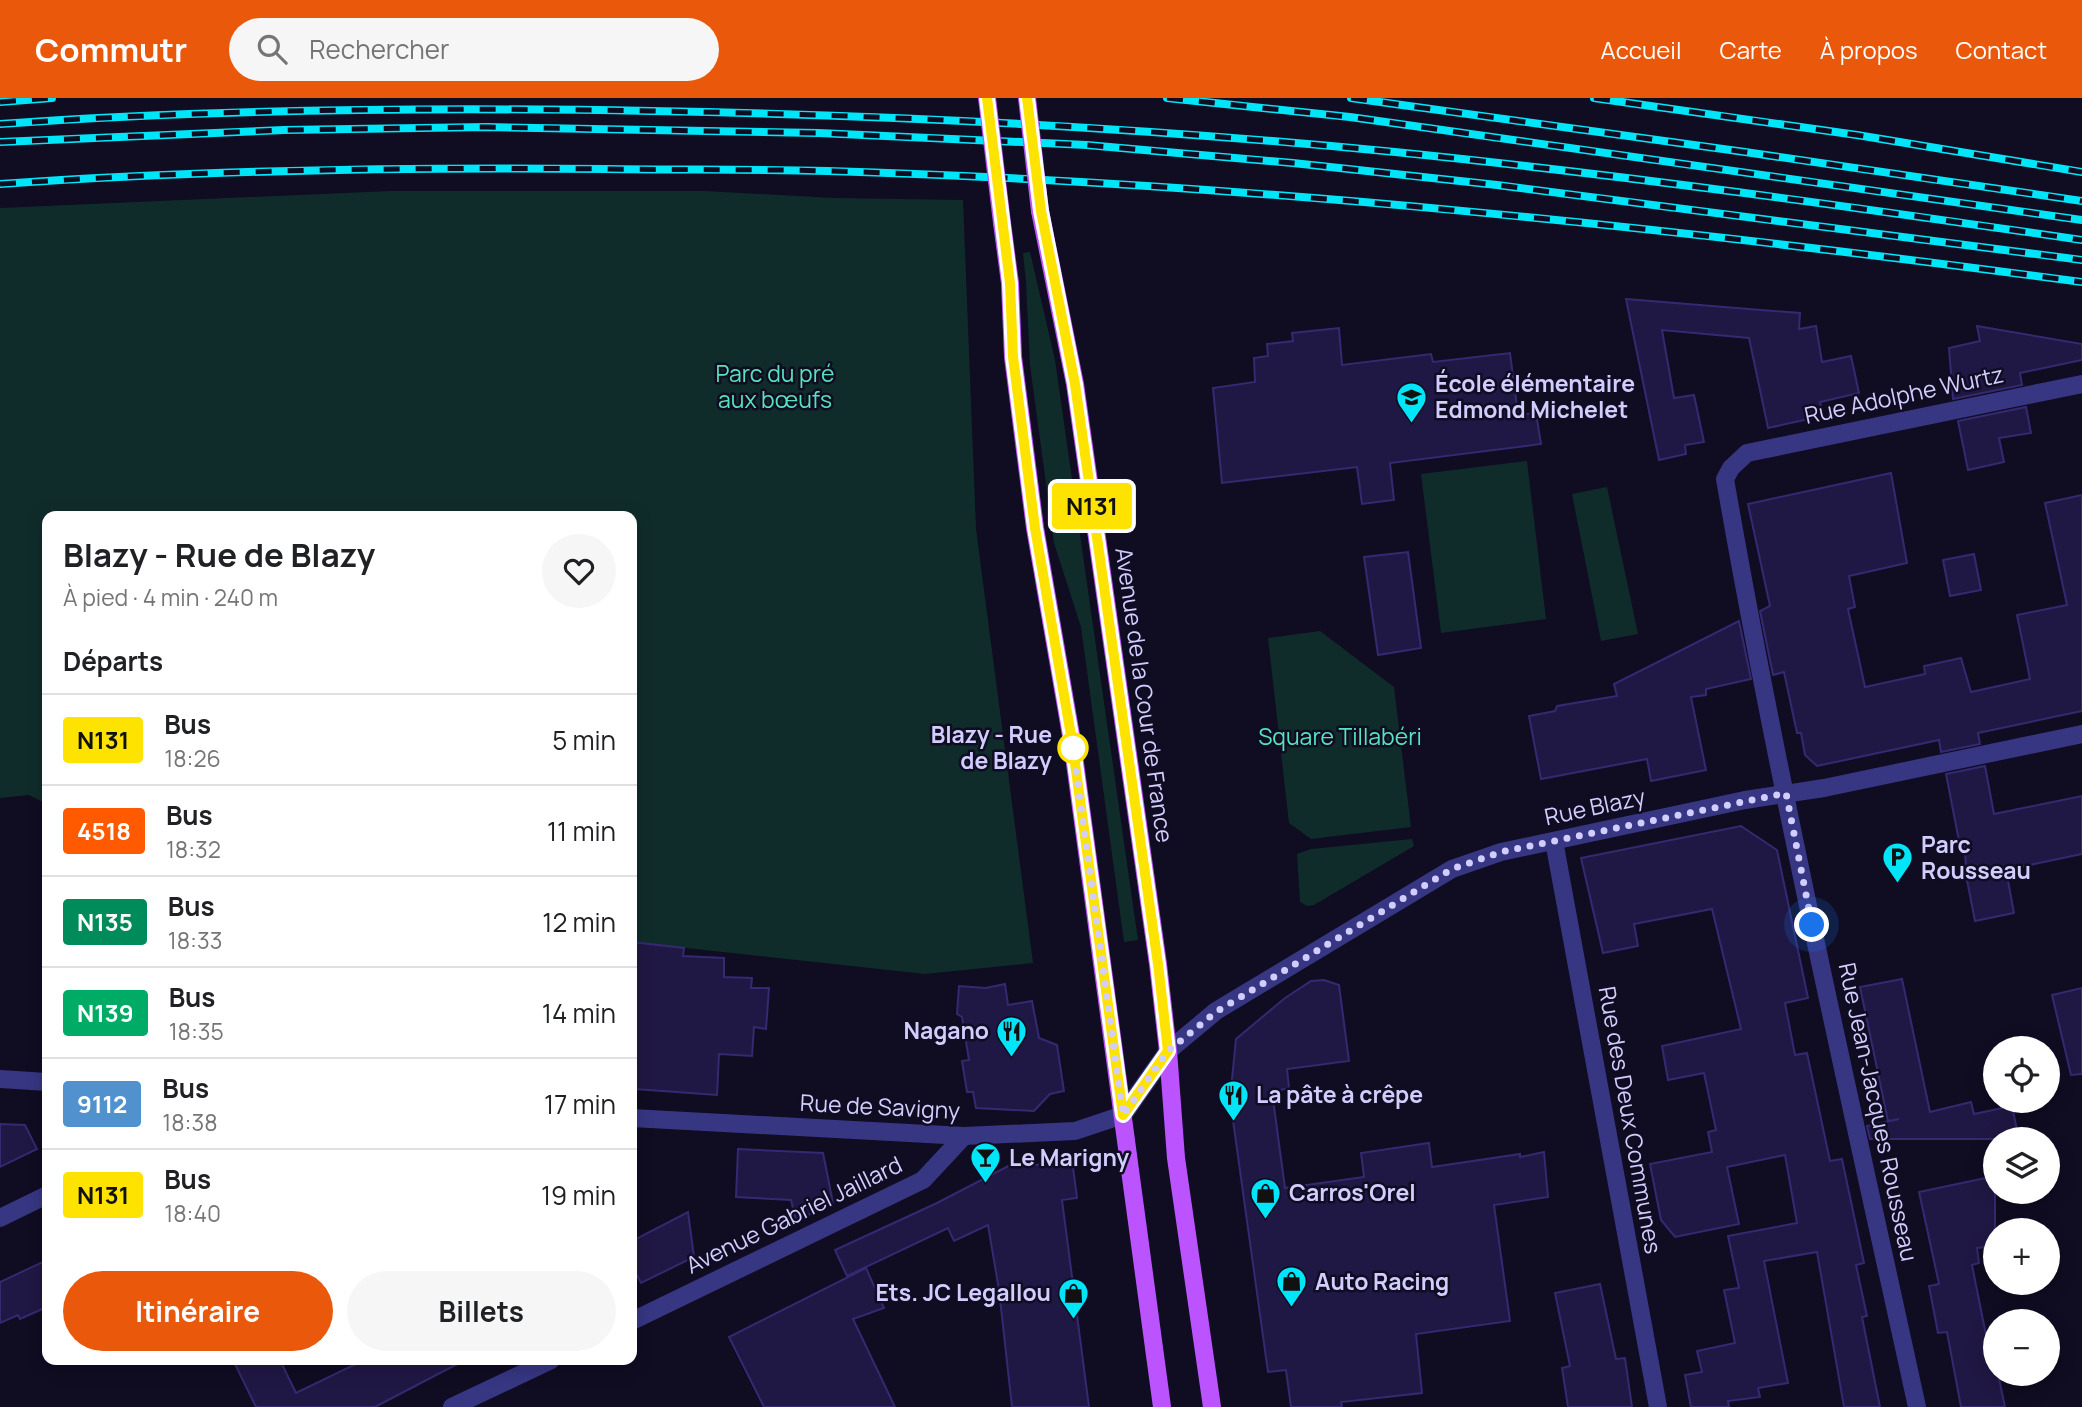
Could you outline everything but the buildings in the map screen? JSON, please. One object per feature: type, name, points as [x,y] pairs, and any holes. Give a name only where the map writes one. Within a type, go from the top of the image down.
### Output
[{"type":"main road","points":[[987,98],[1010,283],[1013,357],[1035,528],[1072,741],[1162,1407]]},
{"type":"main road","name":"Avenue de la Cour de France","points":[[1027,98],[1041,211],[1075,384],[1156,950],[1168,1051],[1176,1158],[1212,1407]]},
{"type":"street","name":"Rue Adolphe Wurtz","points":[[1738,460],[1747,453],[1786,444],[2082,384]]},
{"type":"street","name":"Rue Jean-Jacques Rousseau","points":[[1738,460],[1725,479],[1745,592],[1816,947],[1917,1407]]},
{"type":"street","name":"Rue Blazy","points":[[1168,1051],[1216,1012],[1452,869],[1501,852],[2082,734]]},
{"type":"street","name":"Rue des Deux Communes","points":[[1554,841],[1658,1407]]},
{"type":"street","points":[[1123,1115],[1168,1051]]},
{"type":"street","points":[[0,1079],[42,1082]]},
{"type":"street","name":"Rue de Savigny","points":[[637,1118],[964,1136],[1075,1131],[1123,1115]]},
{"type":"street","name":"Avenue Gabriel Jaillard","points":[[637,1319],[923,1180],[964,1136]]},
{"type":"street","points":[[0,1218],[42,1197]]},
{"type":"street","points":[[452,1407],[540,1365]]},
{"type":"green space","name":"Parc du pré aux bœufs","points":[[390,191],[705,191],[834,198],[963,200],[976,529],[1033,963],[925,974],[637,943],[637,511],[42,511],[42,802],[29,795],[0,798],[0,208]]},
{"type":"green space","points":[[1030,252],[1055,360],[1138,940],[1124,942],[1081,627],[1054,543],[1030,365],[1023,253]]},
{"type":"green space","points":[[1527,461],[1546,619],[1441,633],[1421,474]]},
{"type":"green space","points":[[1607,487],[1638,634],[1601,641],[1572,494]]},
{"type":"green space","name":"Square Tillabéri","points":[[1320,631],[1394,687],[1411,827],[1311,839],[1289,823],[1268,638]]},
{"type":"green space","points":[[1412,839],[1414,846],[1314,905],[1307,906],[1300,902],[1297,854],[1311,849]]},
{"type":"railway","points":[[0,102],[52,98]]},
{"type":"railway","points":[[1167,98],[1350,117],[2082,220]]},
{"type":"railway","points":[[1351,98],[2082,201]]},
{"type":"railway","points":[[1594,98],[1857,135],[2082,172]]},
{"type":"railway","points":[[0,124],[244,112],[488,109],[744,113],[1023,124],[1209,136],[1481,161],[1739,192],[2082,240]]},
{"type":"railway","points":[[0,142],[284,130],[487,127],[819,133],[1087,145],[1497,185],[2082,260]]},
{"type":"railway","points":[[0,184],[304,170],[801,170],[985,177],[1457,210],[1770,243],[2082,282]]},
{"type":"bus line","name":"N131","points":[[987,98],[1010,283],[1013,357],[1035,528],[1072,741],[1123,1115],[1168,1051],[1158,964],[1075,384],[1041,211],[1027,98]]},
{"type":"place","name":"École élémentaire Edmond Michelet","points":[[1412,424]]},
{"type":"place","name":"Blazy - Rue de Blazy","points":[[1073,748]]},
{"type":"place","name":"Parc Rousseau","points":[[1898,885]]},
{"type":"place","name":"Nagano","points":[[1012,1058]]},
{"type":"place","name":"La pâte à crêpe","points":[[1233,1122]]},
{"type":"place","name":"Le Marigny","points":[[986,1185]]},
{"type":"place","name":"Carros'Orel","points":[[1266,1220]]},
{"type":"place","name":"Auto Racing","points":[[1292,1309]]},
{"type":"place","name":"Ets. JC Legallou","points":[[1074,1320]]},
{"type":"route","points":[[1073,748],[1072,741],[1123,1115],[1168,1051],[1216,1012],[1452,869],[1501,852],[1786,793],[1812,925]]}]
